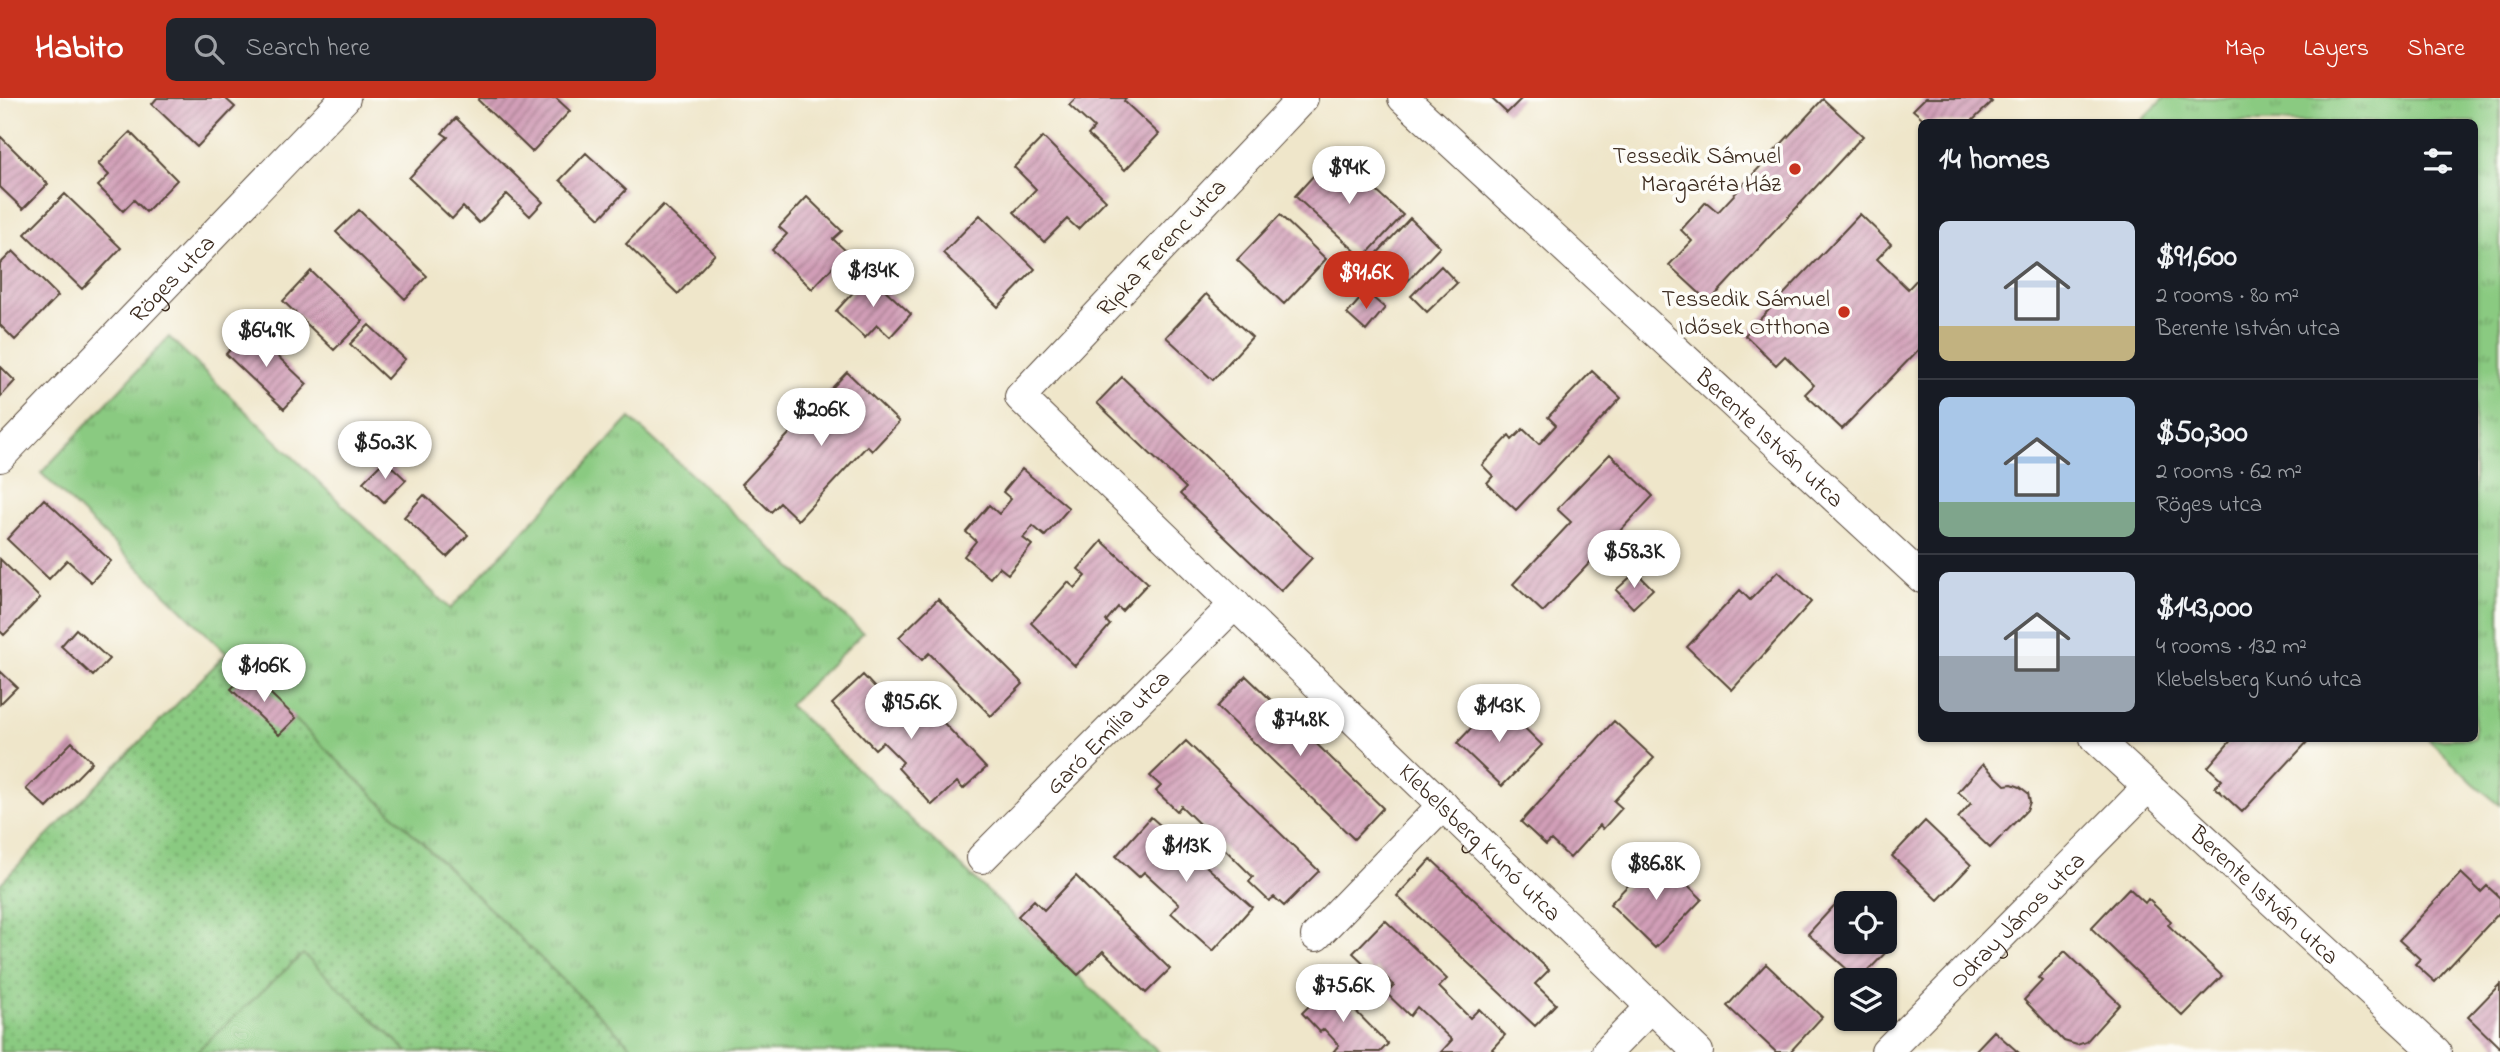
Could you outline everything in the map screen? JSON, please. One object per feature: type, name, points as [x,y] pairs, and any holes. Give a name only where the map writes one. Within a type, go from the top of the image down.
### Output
[{"type":"street","name":"Röges utca","points":[[0,457],[345,98]]},
{"type":"street","name":"Ripka Ferenc utca","points":[[1020,397],[1303,98]]},
{"type":"street","name":"Berente István utca","points":[[1402,98],[1918,574]]},
{"type":"street","name":"Klebelsberg Kunó utca","points":[[1020,397],[1698,1052]]},
{"type":"street","name":"Garó Emília utca","points":[[982,858],[1235,604]]},
{"type":"street","name":"Berente István utca","points":[[2099,742],[2436,1052]]},
{"type":"street","name":"Odray János utca","points":[[1886,1052],[2148,787]]},
{"type":"street","points":[[1317,936],[1443,805]]},
{"type":"street","points":[[1607,1052],[1651,1007]]},
{"type":"green space","points":[[2164,98],[2500,98],[2500,805],[2431,742],[2478,742],[2478,119],[2143,119]]},
{"type":"green space","points":[[169,337],[450,609],[630,418],[863,633],[789,705],[1159,1052],[637,1052],[41,473]]},
{"type":"green space","points":[[227,653],[637,1052],[408,1052],[303,954],[196,1052],[0,1052],[0,884]]},
{"type":"green space","points":[[303,953],[408,1052],[196,1052]]},
{"type":"building","points":[[157,98],[225,98],[235,107],[197,147],[152,104]]},
{"type":"building","points":[[556,98],[570,111],[532,152],[478,100]]},
{"type":"building","points":[[1076,98],[1126,98],[1124,101],[1159,134],[1125,170],[1088,135],[1094,128],[1069,105]]},
{"type":"building","points":[[1491,98],[1522,98],[1507,113]]},
{"type":"building","points":[[1925,98],[1988,98],[1992,102],[1974,119],[1924,119],[1913,110]]},
{"type":"building","name":"Tessedik Sámuel Margaréta Ház","points":[[1823,99],[1863,136],[1709,302],[1669,265],[1692,241],[1681,230],[1706,202],[1718,212]]},
{"type":"building","points":[[456,118],[543,202],[530,216],[507,194],[479,223],[463,207],[452,219],[409,178],[448,137],[442,133]]},
{"type":"building","points":[[130,132],[177,180],[146,212],[134,200],[123,211],[98,186],[109,175],[98,164]]},
{"type":"building","points":[[0,136],[48,184],[23,209],[0,187]]},
{"type":"building","points":[[1043,137],[1106,200],[1078,229],[1067,219],[1044,242],[1014,212],[1036,189],[1014,167]]},
{"type":"building","points":[[586,153],[626,190],[600,218],[560,180]]},
{"type":"building","points":[[1334,153],[1403,215],[1363,258],[1295,196]]},
{"type":"building","points":[[65,194],[121,248],[82,289],[25,234]]},
{"type":"building","points":[[807,197],[842,231],[833,239],[847,252],[812,289],[772,250],[787,234],[779,227]]},
{"type":"building","points":[[663,205],[715,254],[678,294],[626,244]]},
{"type":"building","points":[[359,210],[427,276],[405,299],[336,232]]},
{"type":"building","name":"Tessedik Sámuel Idősek Otthona","points":[[1860,214],[1891,244],[1877,259],[1908,289],[1918,278],[1918,350],[1842,429],[1805,394],[1814,385],[1785,356],[1776,365],[1745,335]]},
{"type":"building","points":[[980,215],[1035,269],[998,307],[943,253]]},
{"type":"building","points":[[1280,215],[1326,259],[1284,304],[1237,260]]},
{"type":"building","points":[[1410,218],[1440,247],[1401,288],[1371,260]]},
{"type":"building","points":[[13,251],[58,296],[15,340],[0,325],[0,264]]},
{"type":"building","points":[[1441,266],[1457,283],[1427,312],[1411,296]]},
{"type":"building","points":[[311,271],[363,321],[334,350],[283,301]]},
{"type":"building","points":[[869,275],[911,314],[890,337],[877,325],[865,338],[836,311]]},
{"type":"building","points":[[1366,292],[1385,308],[1366,331],[1347,314]]},
{"type":"building","points":[[1206,294],[1252,337],[1213,380],[1166,337]]},
{"type":"building","points":[[369,325],[405,359],[387,379],[350,344]]},
{"type":"building","points":[[249,329],[307,384],[284,409],[226,354]]},
{"type":"building","points":[[0,366],[15,381],[0,397]]},
{"type":"building","points":[[1592,371],[1621,398],[1516,510],[1487,483],[1493,476],[1482,465],[1509,436],[1512,440],[1523,429],[1539,444],[1556,425],[1548,417]]},
{"type":"building","points":[[847,372],[899,422],[872,451],[867,446],[798,520],[780,503],[771,512],[742,484]]},
{"type":"building","points":[[1122,377],[1312,558],[1281,591],[1180,494],[1186,488],[1097,403]]},
{"type":"building","points":[[1610,454],[1653,496],[1543,612],[1513,584],[1571,522],[1557,509]]},
{"type":"building","points":[[385,460],[406,480],[384,502],[363,482]]},
{"type":"building","points":[[1022,469],[1069,508],[1045,536],[1033,526],[1023,538],[1032,545],[1008,574],[999,567],[990,578],[964,556],[976,541],[966,532],[989,505],[999,514],[1011,499],[1003,492]]},
{"type":"building","points":[[424,495],[468,535],[447,557],[404,517]]},
{"type":"building","points":[[44,499],[111,561],[91,582],[67,560],[49,579],[7,539]]},
{"type":"building","points":[[1102,541],[1148,583],[1122,611],[1118,607],[1106,621],[1110,625],[1075,666],[1031,623],[1068,582],[1075,588],[1086,576],[1078,569]]},
{"type":"building","points":[[0,559],[40,598],[4,635],[0,631]]},
{"type":"building","points":[[1778,571],[1811,602],[1732,690],[1687,647],[1740,590],[1750,600]]},
{"type":"building","points":[[1636,572],[1653,589],[1633,608],[1616,590]]},
{"type":"building","points":[[938,599],[1023,684],[991,716],[929,653],[922,660],[899,637]]},
{"type":"building","points":[[76,629],[109,659],[93,676],[61,646]]},
{"type":"building","points":[[0,671],[17,687],[0,704]]},
{"type":"building","points":[[248,672],[296,718],[279,735],[231,689]]},
{"type":"building","points":[[863,675],[906,722],[926,704],[986,768],[963,789],[957,782],[932,805],[898,768],[903,762],[883,742],[875,749],[832,704]]},
{"type":"building","points":[[1246,676],[1383,808],[1354,839],[1217,707]]},
{"type":"building","points":[[1497,701],[1542,745],[1502,786],[1457,743]]},
{"type":"building","points":[[1614,721],[1654,758],[1614,801],[1622,808],[1603,829],[1600,825],[1570,858],[1551,840],[1546,845],[1521,822]]},
{"type":"building","points":[[1186,741],[1319,871],[1284,906],[1274,897],[1269,901],[1249,882],[1253,877],[1181,806],[1177,811],[1156,791],[1161,786],[1150,776]]},
{"type":"building","points":[[72,742],[92,762],[47,808],[26,789]]},
{"type":"building","points":[[2230,742],[2307,742],[2242,812],[2215,787],[2222,780],[2208,767]]},
{"type":"building","points":[[1983,764],[2005,785],[2012,784],[2028,793],[2030,802],[2027,810],[1990,848],[1958,818],[1971,803],[1958,792]]},
{"type":"building","points":[[1151,817],[1252,907],[1213,951],[1171,913],[1179,904],[1144,872],[1139,877],[1116,856]]},
{"type":"building","points":[[1925,821],[1971,865],[1938,900],[1892,856]]},
{"type":"building","points":[[1657,855],[1702,899],[1655,948],[1610,904]]},
{"type":"building","points":[[1431,859],[1549,970],[1535,984],[1556,1004],[1535,1026],[1397,896]]},
{"type":"building","points":[[2461,873],[2481,892],[2487,886],[2500,898],[2500,912],[2435,982],[2415,964],[2420,959],[2399,940]]},
{"type":"building","points":[[1076,876],[1170,969],[1146,993],[1103,951],[1078,975],[1018,916],[1034,900],[1044,910]]},
{"type":"building","points":[[2129,888],[2145,903],[2148,899],[2171,921],[2168,925],[2222,976],[2183,1016],[2091,928]]},
{"type":"building","points":[[1834,906],[1834,954],[1884,954],[1871,968],[1846,968],[1808,934]]},
{"type":"building","points":[[1385,920],[1447,979],[1439,987],[1470,1018],[1479,1009],[1505,1035],[1492,1049],[1495,1052],[1441,1052],[1452,1040],[1417,1007],[1410,1016],[1386,993],[1394,985],[1376,968],[1373,972],[1353,953]]},
{"type":"building","points":[[2065,951],[2120,1004],[2086,1042],[2077,1045],[2064,1041],[2024,1000],[2042,981],[2038,978]]},
{"type":"building","points":[[1766,964],[1822,1017],[1790,1052],[1776,1052],[1727,1006]]},
{"type":"building","points":[[2500,984],[2500,1048],[2468,1017]]},
{"type":"building","points":[[1330,985],[1388,1044],[1380,1052],[1333,1052],[1339,1045],[1324,1029],[1320,1032],[1302,1013]]},
{"type":"building","points":[[1994,1031],[2018,1052],[1974,1052]]},
{"type":"place","name":"Tessedik Sámuel Margaréta Ház","points":[[1795,169]]},
{"type":"place","name":"Tessedik Sámuel Idősek Otthona","points":[[1844,312]]}]
